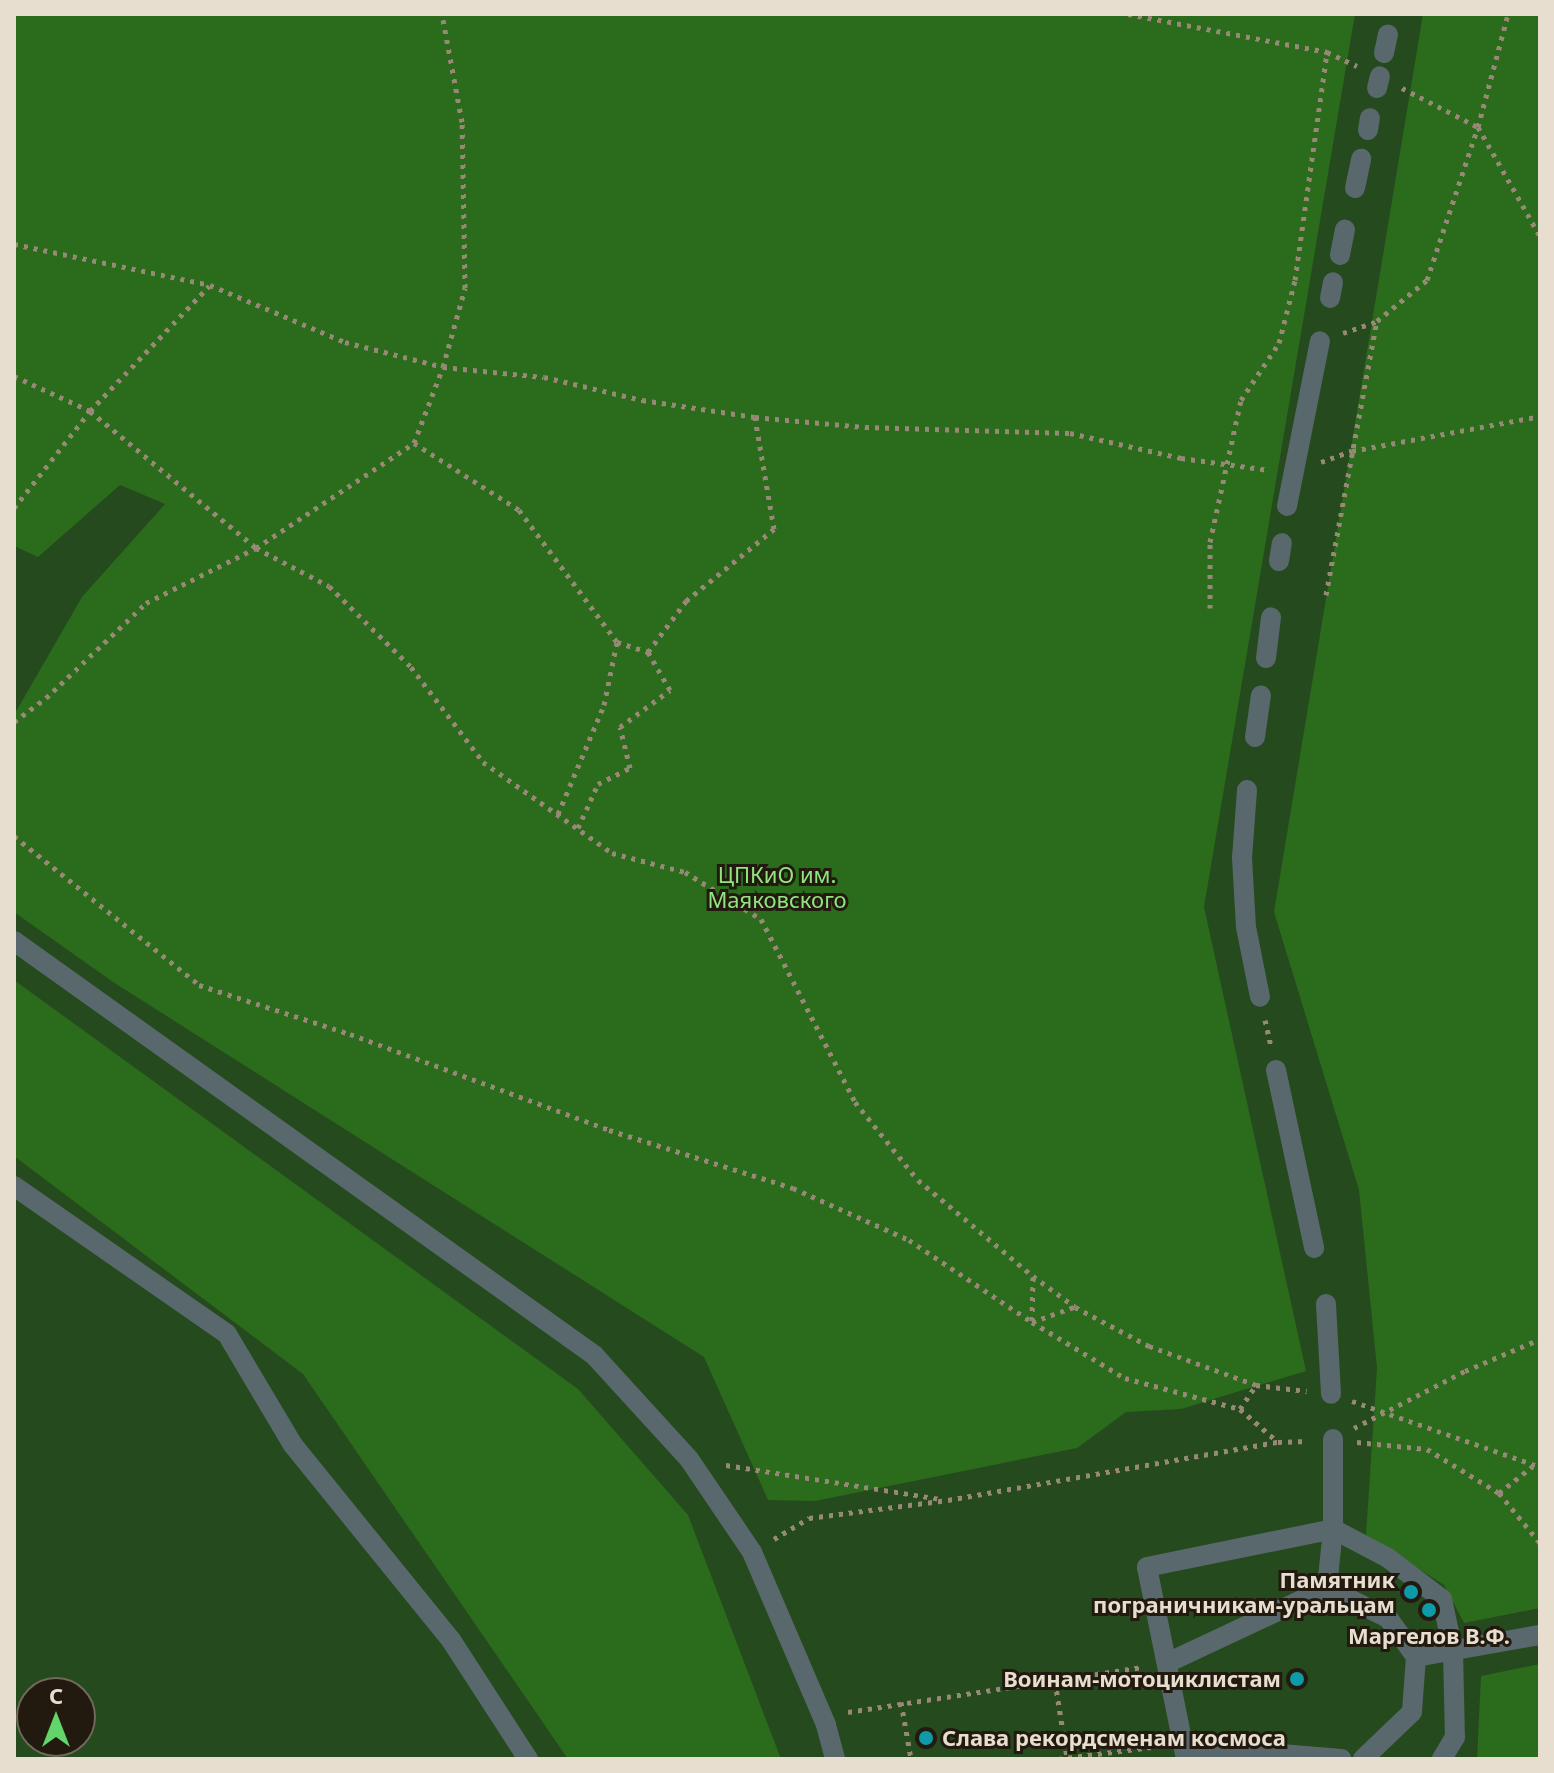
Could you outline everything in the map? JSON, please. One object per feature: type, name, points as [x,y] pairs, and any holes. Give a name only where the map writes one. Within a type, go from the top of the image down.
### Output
[{"type":"street","points":[[1355,188],[1361,159]]},
{"type":"street","points":[[1340,255],[1345,229]]},
{"type":"street","points":[[1287,506],[1320,341]]},
{"type":"street","points":[[1266,658],[1271,617]]},
{"type":"street","points":[[1255,737],[1261,695]]},
{"type":"street","points":[[1247,790],[1242,858],[1246,927],[1260,997]]},
{"type":"street","points":[[14,941],[594,1355],[689,1459],[752,1552],[826,1725],[835,1759]]},
{"type":"street","points":[[1276,1070],[1314,1248]]},
{"type":"street","points":[[14,1186],[227,1334],[293,1445],[451,1640],[528,1759]]},
{"type":"street","points":[[1326,1304],[1331,1394]]},
{"type":"street","points":[[1327,1588],[1333,1529],[1333,1439]]},
{"type":"street","points":[[1341,1759],[1185,1753],[1147,1567],[1333,1529],[1388,1558],[1442,1599],[1453,1651],[1455,1737],[1442,1759]]},
{"type":"street","points":[[1327,1588],[1388,1618],[1416,1657],[1412,1712],[1363,1759]]},
{"type":"street","points":[[1167,1663],[1327,1588]]},
{"type":"street","points":[[1416,1657],[1540,1635]]},
{"type":"path","points":[[14,722],[146,603],[256,548],[414,443],[443,367],[465,288],[462,122],[442,14]]},
{"type":"path","points":[[1326,595],[1377,321],[1427,280],[1453,207],[1508,14]]},
{"type":"path","points":[[1210,608],[1210,542],[1241,400],[1279,343],[1295,280],[1327,52]]},
{"type":"path","points":[[14,244],[210,285],[345,342],[443,367],[544,377],[642,400],[755,417],[865,427],[1070,433],[1181,458],[1292,473],[1352,451],[1540,416]]},
{"type":"path","points":[[14,508],[90,411],[210,285]]},
{"type":"path","points":[[14,376],[90,411],[256,548],[329,586],[411,667],[483,762],[612,853],[685,872],[761,919],[855,1102],[918,1180],[1075,1307],[1149,1346],[1256,1385],[1331,1394],[1457,1435],[1536,1467]]},
{"type":"path","points":[[648,652],[686,601],[774,529],[755,417]]},
{"type":"path","points":[[414,443],[519,510],[617,642],[648,652],[670,690],[620,727],[630,768],[598,784],[578,828]]},
{"type":"path","points":[[558,814],[604,705],[617,642]]},
{"type":"path","points":[[14,836],[199,985],[377,1044],[609,1130],[793,1188],[909,1240],[1032,1322],[1125,1378],[1240,1409],[1278,1442]]},
{"type":"path","points":[[1260,997],[1276,1070]]},
{"type":"path","points":[[1032,1322],[1033,1276]]},
{"type":"path","points":[[1032,1322],[1075,1307]]},
{"type":"path","points":[[1333,1439],[1465,1371],[1540,1339]]},
{"type":"path","points":[[1240,1409],[1256,1385]]},
{"type":"path","points":[[752,1552],[809,1518],[948,1500],[1278,1442],[1333,1439],[1427,1449],[1499,1493],[1540,1543]]},
{"type":"path","points":[[689,1459],[948,1500]]},
{"type":"path","points":[[1499,1493],[1536,1467]]},
{"type":"path","points":[[869,1708],[1134,1669]]},
{"type":"path","points":[[1055,1681],[1067,1758]]},
{"type":"path","points":[[901,1702],[911,1759]]},
{"type":"path","points":[[1058,1759],[1147,1748]]},
{"type":"green space","name":"ЦПКиО им. Маяковского","points":[[14,14],[1540,14],[1540,1759],[14,1759]]},
{"type":"green space","name":"ЦПКиО им. Маяковского","points":[[14,14],[1355,14],[1204,907],[1306,1371],[1181,1409],[1126,1412],[1077,1448],[815,1501],[768,1500],[704,1357],[113,982],[14,912],[14,715],[82,597],[165,504],[120,485],[38,557],[14,546]]},
{"type":"green space","points":[[1423,14],[1540,14],[1540,1608],[1464,1623],[1444,1585],[1366,1535],[1377,1368],[1359,1190],[1274,912]]},
{"type":"green space","points":[[14,980],[578,1389],[688,1515],[781,1759],[568,1759],[303,1374],[14,1156]]},
{"type":"green space","points":[[1540,1664],[1540,1759],[1477,1759],[1481,1676]]},
{"type":"place","name":"Памятник пограничникам-уральцам","points":[[1411,1592]]},
{"type":"place","name":"Маргелов В.Ф.","points":[[1429,1610]]},
{"type":"place","name":"Воинам-мотоциклистам","points":[[1297,1679]]},
{"type":"place","name":"Слава рекордсменам космоса","points":[[926,1738]]}]
